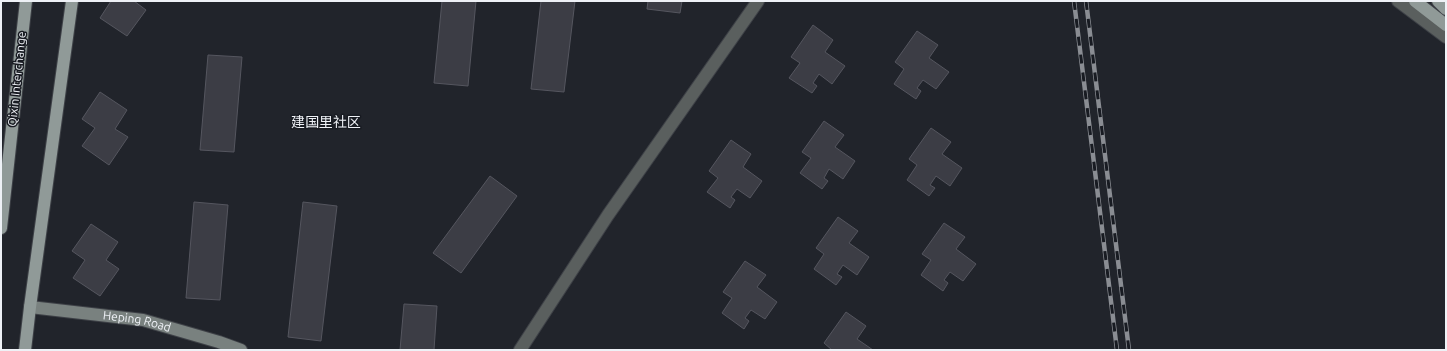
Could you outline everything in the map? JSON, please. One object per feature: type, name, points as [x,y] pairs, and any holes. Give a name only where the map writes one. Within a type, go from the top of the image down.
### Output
[{"type":"main road","name":"Qixin Interchange","points":[[1,228],[26,1]]},
{"type":"main road","points":[[25,350],[72,1]]},
{"type":"main road","points":[[1415,1],[1446,25]]},
{"type":"main road","points":[[1438,1],[1446,8]]},
{"type":"street","points":[[520,350],[608,215],[758,1]]},
{"type":"street","points":[[1398,1],[1446,37]]},
{"type":"street","name":"Heping Road","points":[[30,307],[143,320],[219,342],[241,350]]},
{"type":"building","points":[[111,1],[134,1],[146,10],[127,36],[100,18]]},
{"type":"building","points":[[442,1],[476,1],[468,86],[434,83]]},
{"type":"building","points":[[541,1],[575,1],[564,92],[531,89]]},
{"type":"building","points":[[648,1],[682,1],[680,13],[647,9]]},
{"type":"building","points":[[813,25],[833,40],[825,52],[845,66],[832,84],[819,74],[813,83],[817,86],[812,93],[789,78],[800,63],[791,57]]},
{"type":"building","points":[[917,31],[938,45],[929,58],[949,72],[936,89],[923,80],[917,88],[921,91],[916,99],[894,84],[904,69],[895,62]]},
{"type":"building","points":[[208,55],[242,57],[234,152],[200,150]]},
{"type":"building","points":[[100,92],[127,110],[115,129],[128,137],[109,165],[82,146],[95,128],[82,119]]},
{"type":"building","points":[[824,121],[844,135],[835,147],[855,161],[843,179],[829,169],[824,178],[828,181],[822,189],[800,173],[811,158],[802,152]]},
{"type":"building","points":[[931,128],[951,142],[942,154],[962,168],[950,186],[936,176],[930,185],[935,188],[929,196],[907,180],[917,165],[909,159]]},
{"type":"building","points":[[731,140],[751,154],[743,167],[762,181],[750,198],[737,189],[731,197],[735,200],[730,208],[707,192],[718,178],[709,171]]},
{"type":"building","points":[[490,176],[517,196],[461,273],[433,253]]},
{"type":"building","points":[[194,202],[228,205],[220,300],[186,298]]},
{"type":"building","points":[[303,202],[337,206],[321,341],[288,337]]},
{"type":"building","points":[[838,217],[858,231],[849,243],[869,257],[857,275],[843,265],[837,274],[842,277],[836,285],[814,269],[824,254],[816,248]]},
{"type":"building","points":[[944,223],[965,237],[956,249],[976,264],[963,281],[950,272],[944,280],[948,283],[943,291],[921,275],[931,260],[922,254]]},
{"type":"building","points":[[91,224],[118,242],[106,260],[119,269],[100,296],[73,278],[85,260],[72,251]]},
{"type":"building","points":[[745,261],[766,275],[757,287],[777,302],[765,319],[751,310],[745,318],[749,321],[744,329],[722,313],[732,298],[723,292]]},
{"type":"building","points":[[404,304],[437,306],[434,350],[400,350]]},
{"type":"building","points":[[846,312],[866,326],[857,339],[873,350],[832,350],[824,343]]},
{"type":"railway","points":[[1074,1],[1117,350]]},
{"type":"railway","points":[[1086,1],[1129,350]]},
{"type":"district","name":"建国里社区","points":[[326,122]]}]
